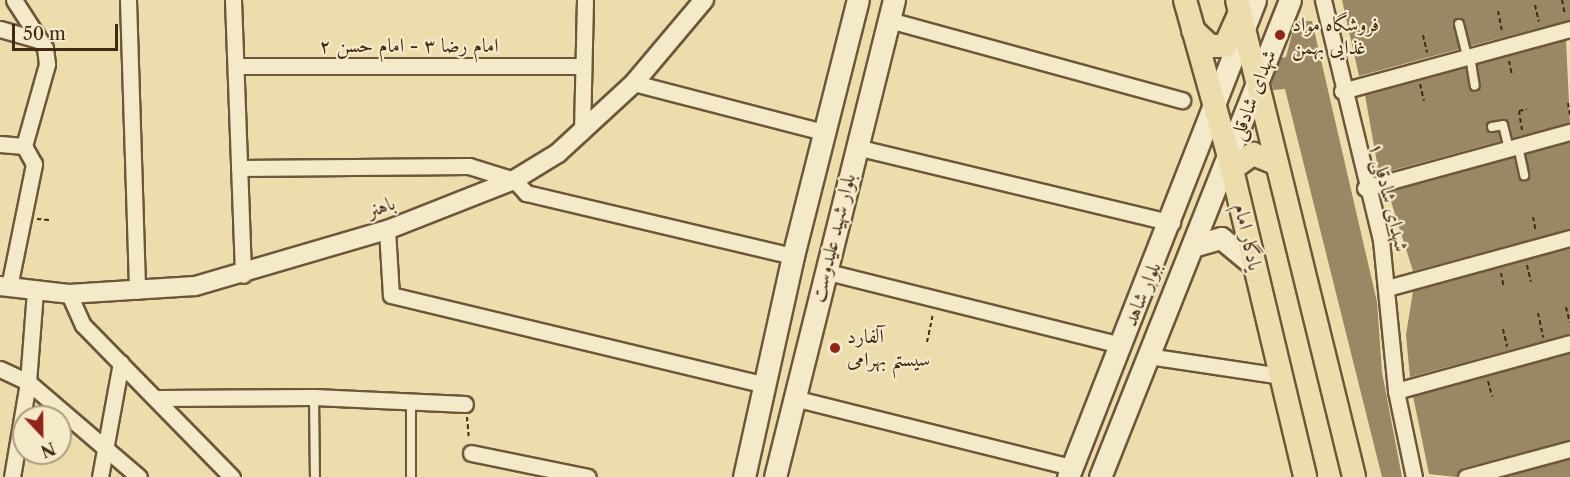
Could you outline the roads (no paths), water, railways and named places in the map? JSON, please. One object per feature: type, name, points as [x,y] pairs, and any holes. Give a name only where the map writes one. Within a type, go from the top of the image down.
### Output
[{"type":"main road","name":"بلوار شهید علیدوست","points":[[744,477],[793,256],[858,0]]},
{"type":"main road","name":"یادگار امام","points":[[1185,0],[1231,163],[1305,477]]},
{"type":"main road","name":"شهدای شادقلی","points":[[1231,163],[1256,88],[1290,0]]},
{"type":"main road","name":"بلوار شهید علیدوست","points":[[775,477],[824,271],[892,10]]},
{"type":"main road","points":[[1193,30],[1210,46],[1225,46],[1244,10]]},
{"type":"main road","points":[[1244,10],[1256,88],[1354,477]]},
{"type":"main road","name":"شهدای شادقلی","points":[[1216,110],[1244,10]]},
{"type":"main road","name":"بلوار شاهد","points":[[1070,472],[1216,110]]},
{"type":"main road","points":[[1231,163],[1253,154],[1275,163]]},
{"type":"main road","name":"بلوار شاهد","points":[[1100,477],[1193,246],[1231,163]]},
{"type":"main road","points":[[1193,246],[1221,238],[1255,266]]},
{"type":"main road","points":[[754,432],[784,439]]},
{"type":"street","points":[[5,286],[34,164],[24,146],[47,64],[39,39],[14,0]]},
{"type":"street","points":[[128,0],[137,291]]},
{"type":"street","points":[[233,0],[243,275]]},
{"type":"street","points":[[582,132],[585,0]]},
{"type":"street","name":"باهنر","points":[[5,286],[69,294],[137,291],[243,275],[387,230],[514,180],[582,132],[634,83],[704,0]]},
{"type":"street","name":"شهدای شادقلی ۱","points":[[1323,0],[1365,188],[1381,240],[1396,391],[1414,477]]},
{"type":"street","points":[[892,10],[1182,100]]},
{"type":"street","points":[[0,29],[39,39]]},
{"type":"street","points":[[1342,92],[1570,29]]},
{"type":"street","name":"امام رضا ۳ - امام حسن ۲","points":[[236,66],[582,66]]},
{"type":"street","points":[[634,83],[824,132]]},
{"type":"street","points":[[1365,188],[1570,132]]},
{"type":"street","points":[[0,144],[24,146]]},
{"type":"street","points":[[856,147],[1172,223]]},
{"type":"street","points":[[239,168],[469,166],[514,180],[526,193],[649,224],[793,256]]},
{"type":"street","points":[[387,230],[391,295],[765,385]]},
{"type":"street","points":[[1387,288],[1570,238]]},
{"type":"street","points":[[824,271],[1120,345]]},
{"type":"street","points":[[12,477],[28,382],[35,290]]},
{"type":"street","points":[[69,294],[83,325],[159,398],[232,477]]},
{"type":"street","points":[[1396,391],[1570,343]]},
{"type":"street","points":[[1148,356],[1282,376]]},
{"type":"street","points":[[100,477],[121,363]]},
{"type":"street","points":[[0,369],[28,382],[138,477]]},
{"type":"street","points":[[159,398],[314,397],[465,404]]},
{"type":"street","points":[[794,398],[934,431],[1070,472]]},
{"type":"street","points":[[1466,477],[1570,449]]},
{"type":"street","points":[[471,453],[588,477]]},
{"type":"lane","points":[[1459,24],[1475,86]]},
{"type":"lane","points":[[1492,127],[1503,125],[1517,146],[1524,175]]},
{"type":"lane","points":[[314,397],[315,477]]},
{"type":"lane","points":[[411,400],[411,477]]},
{"type":"place","name":"فروشگاه مواد غذایی بهمن","points":[[1280,35]]},
{"type":"place","name":"آلفارد سیستم بهرامی","points":[[835,348]]}]
